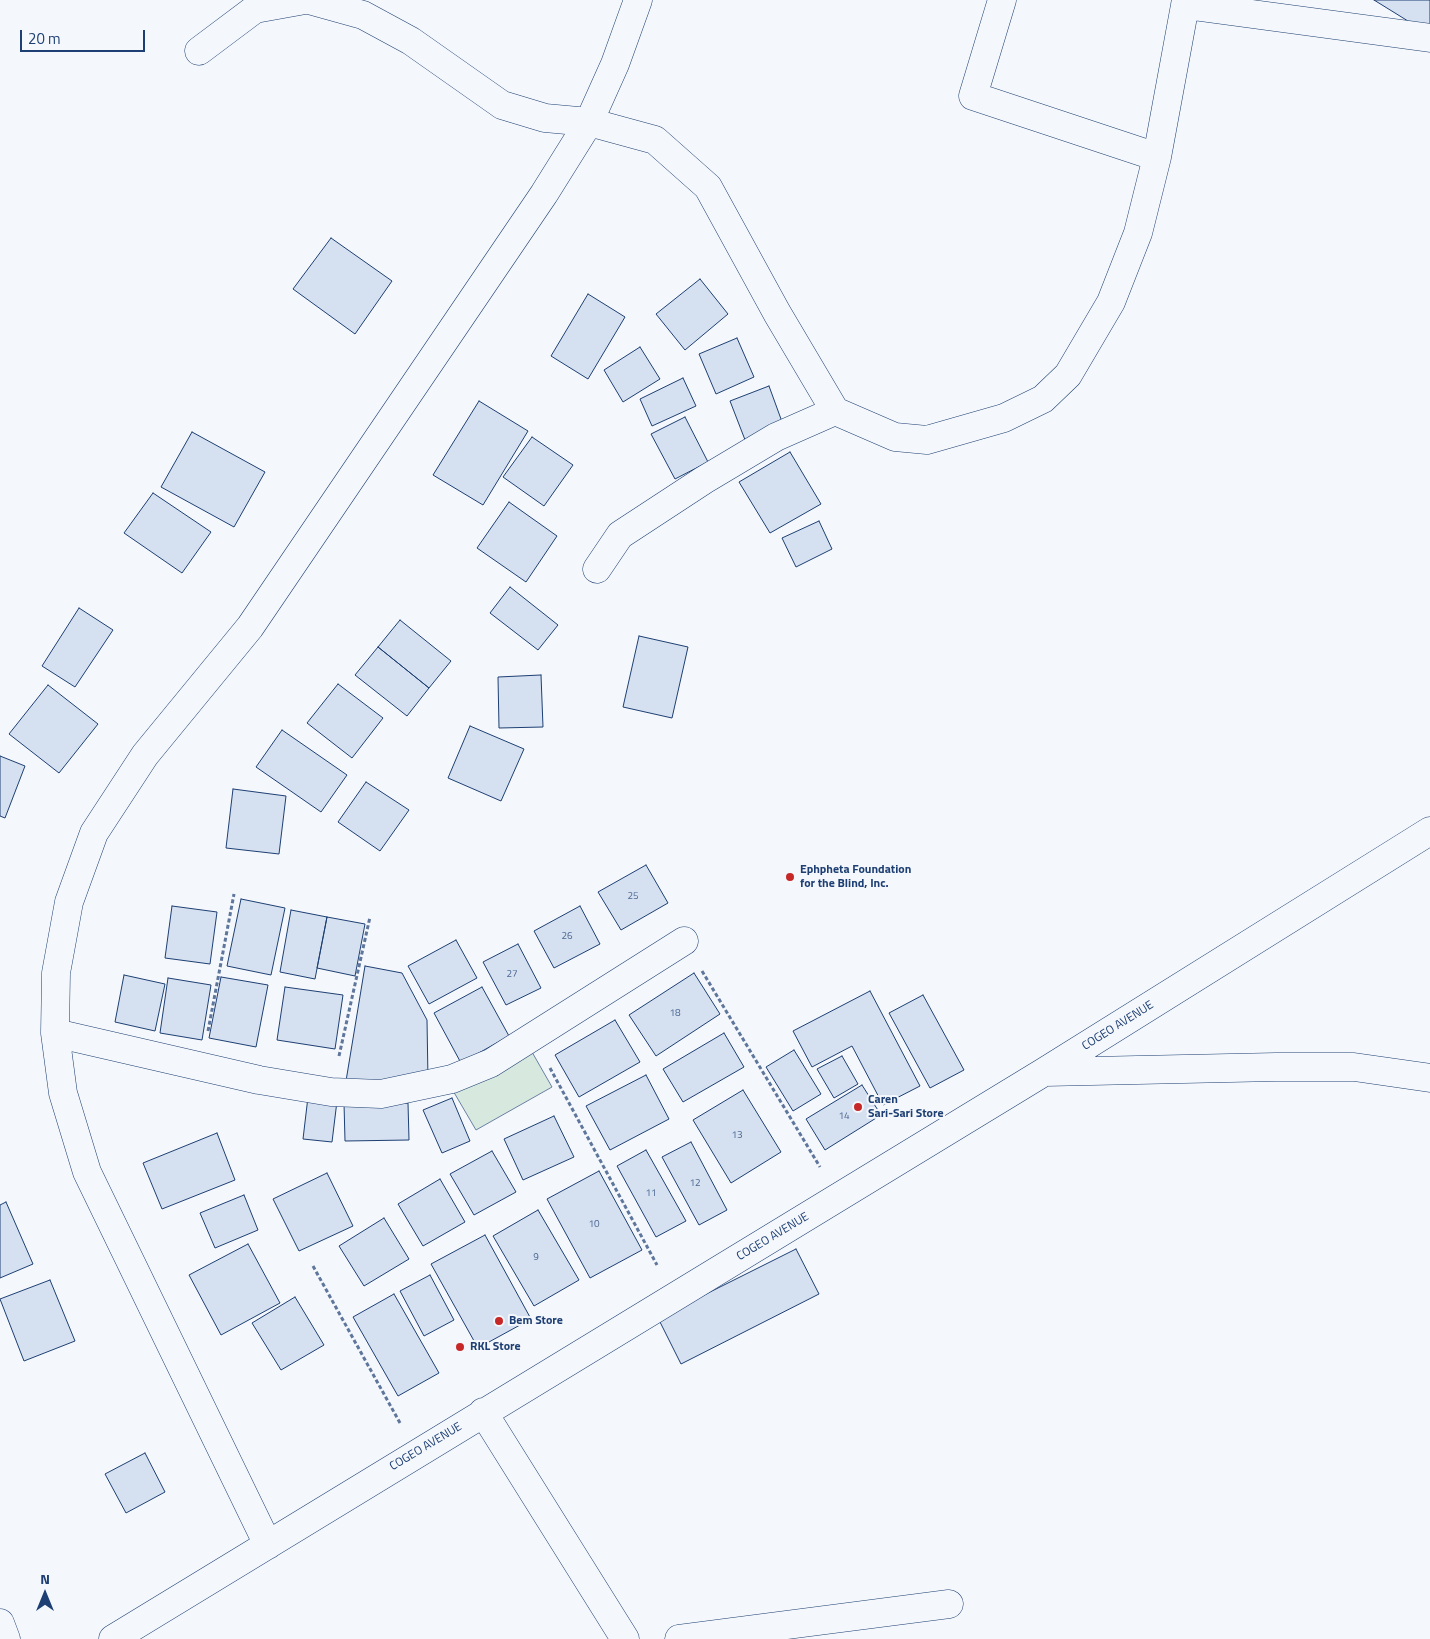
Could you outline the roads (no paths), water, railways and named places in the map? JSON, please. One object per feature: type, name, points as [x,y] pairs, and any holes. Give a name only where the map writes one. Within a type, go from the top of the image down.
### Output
[{"type":"street","points":[[199,52],[255,9],[307,0],[363,15],[411,41],[502,105],[544,118],[589,122],[655,140],[708,187],[777,313],[835,411],[895,437],[927,440],[1004,418],[1043,399],[1068,375],[1111,302],[1138,233],[1157,157],[1186,3],[1430,38]]},
{"type":"street","points":[[268,1544],[87,1172],[63,1093],[55,1034],[56,973],[69,902],[94,833],[145,756],[250,627],[544,194],[589,122],[615,64],[638,0]]},
{"type":"street","points":[[1002,0],[973,96],[1157,157]]},
{"type":"street","points":[[597,570],[620,535],[704,480],[776,437],[835,411]]},
{"type":"street","name":"COGEO AVENUE","points":[[113,1639],[417,1452],[1044,1072],[1430,831]]},
{"type":"street","points":[[55,1034],[259,1080],[331,1092],[381,1094],[452,1079],[491,1063],[684,942]]},
{"type":"street","points":[[1044,1072],[1354,1067],[1430,1078]]},
{"type":"street","points":[[483,1412],[625,1639]]},
{"type":"street","points":[[679,1639],[949,1604]]},
{"type":"street","points":[[0,1623],[6,1639]]},
{"type":"place","name":"Ephpheta Foundation for the Blind, Inc.","points":[[790,877]]},
{"type":"place","name":"Caren Sari-Sari Store","points":[[858,1107]]},
{"type":"place","name":"Bem Store","points":[[499,1321]]},
{"type":"place","name":"RKL Store","points":[[460,1347]]}]
